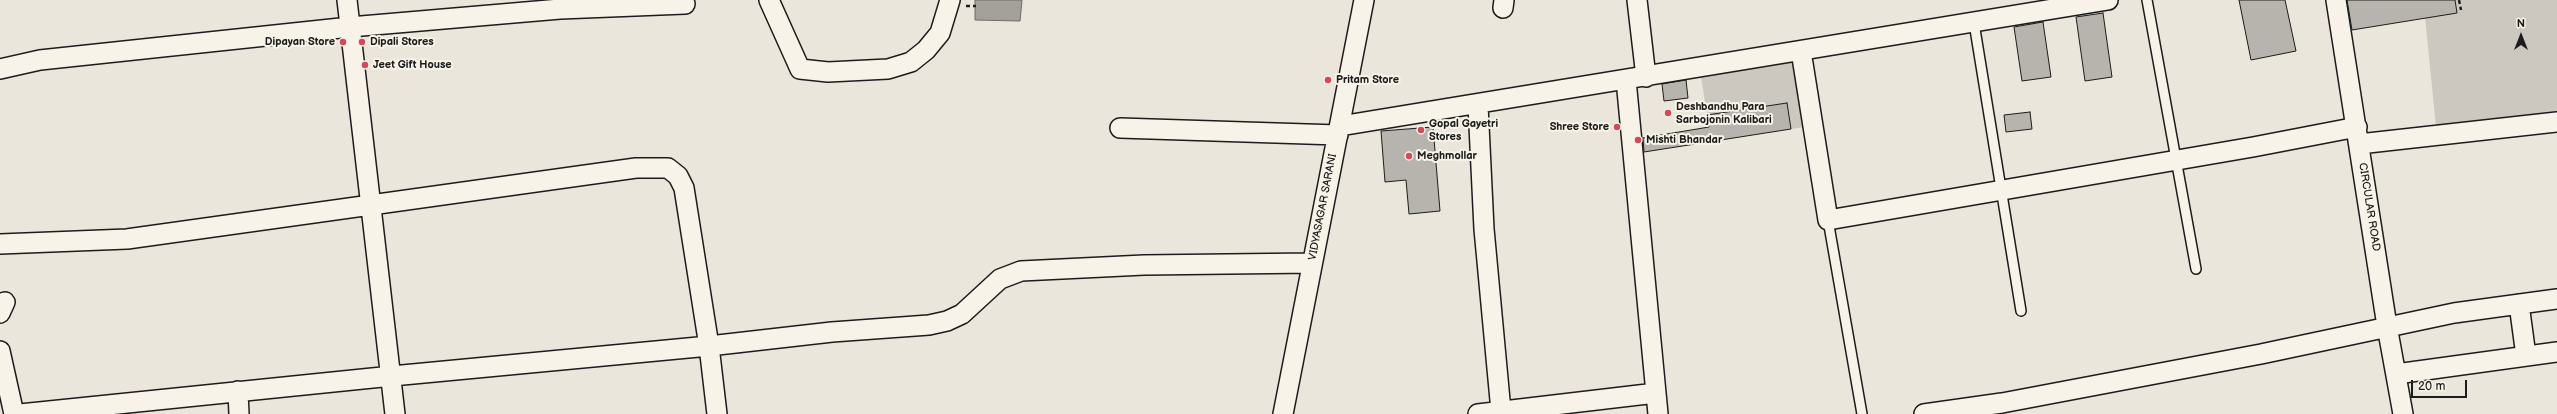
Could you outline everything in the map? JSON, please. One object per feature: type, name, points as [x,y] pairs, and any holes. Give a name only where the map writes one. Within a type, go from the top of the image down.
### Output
[{"type":"street","points":[[347,0],[370,206],[392,376],[395,414]]},
{"type":"street","points":[[769,0],[800,69],[828,72],[888,69],[911,62],[926,50],[940,33],[950,0]]},
{"type":"street","name":"VIDYASAGAR SARANI","points":[[1282,414],[1364,0]]},
{"type":"street","points":[[1637,0],[1646,77]]},
{"type":"street","points":[[1120,128],[1339,131],[1478,104],[2107,0]]},
{"type":"street","name":"CIRCULAR ROAD","points":[[2336,0],[2387,326],[2404,414]]},
{"type":"street","points":[[0,69],[40,60],[350,27],[560,9],[685,4]]},
{"type":"street","points":[[1801,51],[1828,220],[2176,161],[2358,136],[2557,122]]},
{"type":"street","points":[[1626,80],[1658,414]]},
{"type":"street","points":[[1478,104],[1484,229],[1501,411]]},
{"type":"street","points":[[0,244],[127,239],[636,168],[668,168],[678,176],[684,188],[709,346],[717,414]]},
{"type":"street","points":[[20,414],[238,391],[709,346],[832,332],[929,325],[947,321],[962,314],[1000,279],[1021,271],[1144,265],[1312,263]]},
{"type":"street","points":[[1924,414],[2002,403],[2238,358],[2387,326],[2557,299]]},
{"type":"street","points":[[2519,304],[2526,356]]},
{"type":"street","points":[[0,351],[14,414]]},
{"type":"street","points":[[2396,374],[2557,352]]},
{"type":"street","points":[[238,391],[239,414]]},
{"type":"street","points":[[1478,414],[1501,411],[1522,411],[1656,393]]},
{"type":"lane","points":[[2147,0],[2196,269]]},
{"type":"lane","points":[[1974,23],[2022,311]]},
{"type":"lane","points":[[1828,220],[1862,414]]},
{"type":"path","points":[[2459,0],[2461,10]]},
{"type":"path","points":[[969,6],[976,6]]},
{"type":"shaded area","points":[[975,0],[1022,0],[1020,21],[975,20]]},
{"type":"shaded area","points":[[2455,0],[2557,0],[2557,111],[2436,127],[2425,17],[2457,13]]},
{"type":"shaded area","points":[[1785,56],[1793,62],[1804,127],[1791,129],[1787,103],[1707,115],[1700,70]]},
{"type":"building","points":[[2239,0],[2285,0],[2296,51],[2251,60]]},
{"type":"building","points":[[2347,0],[2455,0],[2457,13],[2352,30]]},
{"type":"building","points":[[2103,13],[2112,77],[2085,81],[2076,17]]},
{"type":"building","points":[[2043,22],[2051,77],[2022,81],[2014,27]]},
{"type":"building","points":[[1686,80],[1688,98],[1664,101],[1662,84]]},
{"type":"building","points":[[1787,103],[1791,129],[1644,152],[1643,138],[1709,127],[1707,115]]},
{"type":"building","points":[[2030,112],[2032,129],[2006,132],[2004,115]]},
{"type":"building","name":"Meghmollar","points":[[1433,127],[1440,211],[1409,214],[1406,180],[1385,182],[1381,131]]},
{"type":"place","name":"Dipayan Store","points":[[343,42]]},
{"type":"place","name":"Dipali Stores","points":[[362,42]]},
{"type":"place","name":"Jeet Gift House","points":[[365,65]]},
{"type":"place","name":"Pritam Store","points":[[1328,80]]},
{"type":"place","name":"Deshbandhu Para Sarbojonin Kalibari","points":[[1668,113]]},
{"type":"place","name":"Shree Store","points":[[1617,127]]},
{"type":"place","name":"Gopal Gayetri Stores","points":[[1421,130]]},
{"type":"place","name":"Mishti Bhandar","points":[[1638,140]]},
{"type":"place","name":"Meghmollar","points":[[1409,156]]}]
